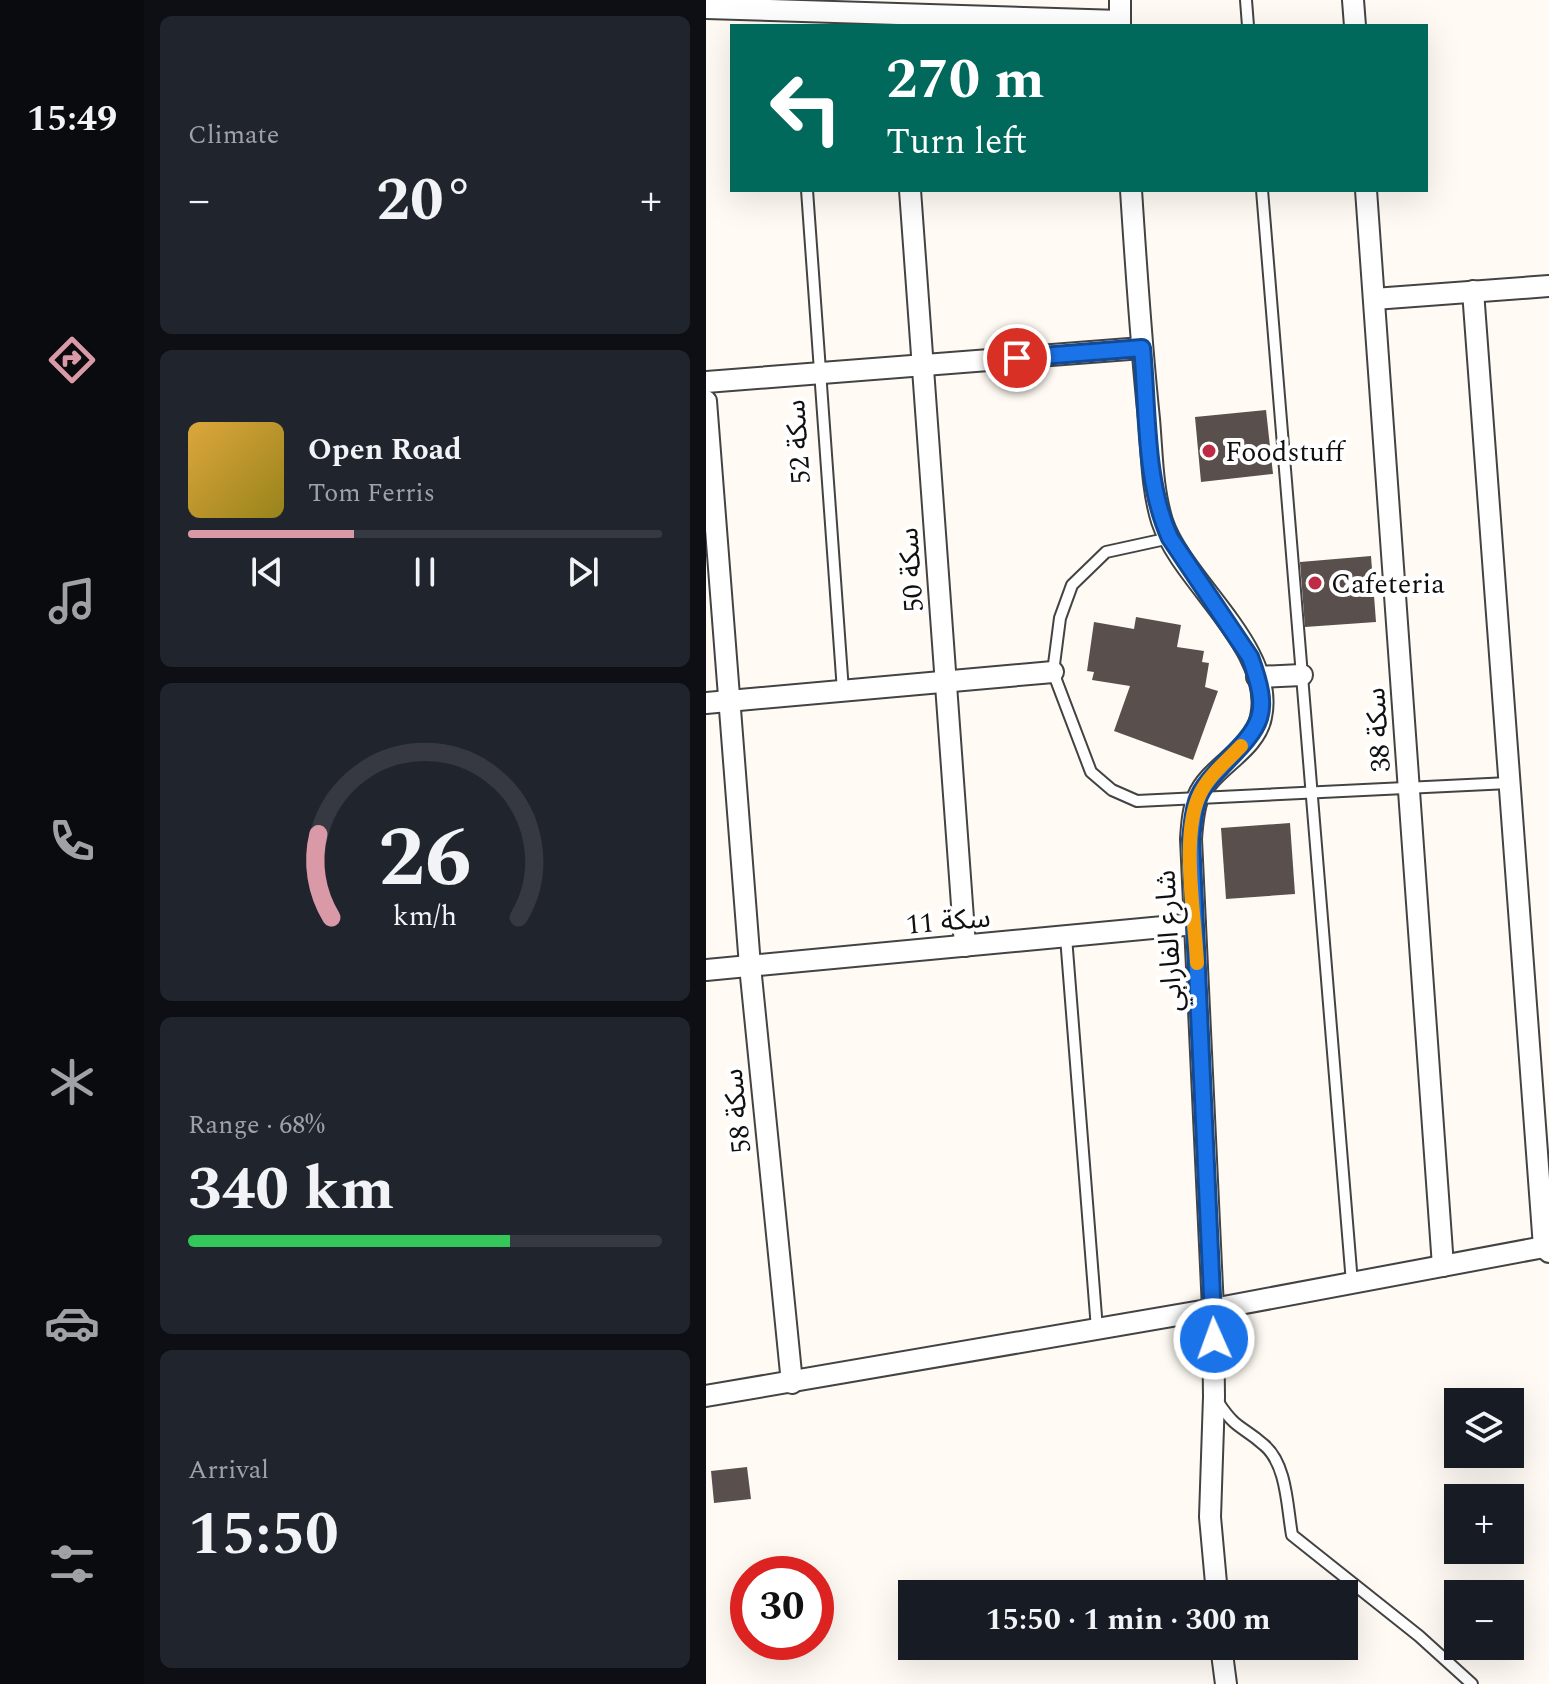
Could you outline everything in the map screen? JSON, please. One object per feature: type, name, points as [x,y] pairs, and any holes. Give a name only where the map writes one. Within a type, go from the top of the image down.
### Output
[{"type":"street","points":[[706,8],[898,13],[1120,24],[1120,0]]},
{"type":"street","points":[[1353,0],[1355,24]]},
{"type":"street","name":"سكة 50","points":[[910,192],[965,946]]},
{"type":"street","name":"شارع الفارابي","points":[[1131,192],[1156,494],[1170,538],[1234,631],[1257,677],[1261,718],[1253,734],[1206,783],[1198,797],[1191,839],[1213,1309],[1210,1517],[1216,1580]]},
{"type":"street","name":"سكة 38","points":[[1366,192],[1443,1266]]},
{"type":"street","points":[[1374,299],[1549,286]]},
{"type":"street","points":[[706,1396],[1547,1248],[1473,291]]},
{"type":"street","points":[[706,382],[1142,348]]},
{"type":"street","name":"سكة 58","points":[[706,401],[750,966],[792,1383]]},
{"type":"street","points":[[706,703],[1053,672]]},
{"type":"street","points":[[1257,677],[1302,675]]},
{"type":"street","name":"سكة 11","points":[[706,970],[1195,924]]},
{"type":"street","points":[[1223,1660],[1226,1684]]},
{"type":"lane","points":[[1246,0],[1248,24]]},
{"type":"lane","name":"سكة 52","points":[[807,192],[843,691]]},
{"type":"lane","points":[[1262,192],[1352,1283]]},
{"type":"lane","points":[[1170,538],[1106,552],[1072,585],[1060,618],[1053,672],[1091,772],[1112,790],[1137,801],[1509,783]]},
{"type":"lane","points":[[1066,937],[1097,1329]]},
{"type":"lane","points":[[1214,1397],[1233,1426],[1265,1445],[1279,1463],[1292,1535],[1419,1636],[1472,1684]]},
{"type":"building","points":[[1266,410],[1273,474],[1201,482],[1195,417]]},
{"type":"building","points":[[1371,556],[1376,622],[1305,627],[1300,562]]},
{"type":"building","points":[[1136,617],[1181,625],[1177,647],[1204,651],[1202,662],[1209,663],[1205,687],[1218,691],[1193,760],[1114,731],[1130,686],[1092,680],[1094,672],[1087,671],[1094,622],[1134,629]]},
{"type":"building","points":[[1290,823],[1295,894],[1226,899],[1221,828]]},
{"type":"building","points":[[747,1467],[751,1499],[714,1503],[711,1471]]},
{"type":"slow traffic","points":[[1197,963],[1191,839],[1193,816],[1206,783],[1241,746]]},
{"type":"place","name":"Foodstuff","points":[[1209,451]]},
{"type":"place","name":"Cafeteria","points":[[1315,583]]},
{"type":"route","points":[[1017,358],[1142,348],[1156,494],[1162,521],[1170,538],[1250,657],[1261,696],[1261,718],[1253,734],[1206,783],[1198,797],[1191,839],[1214,1339]]}]
